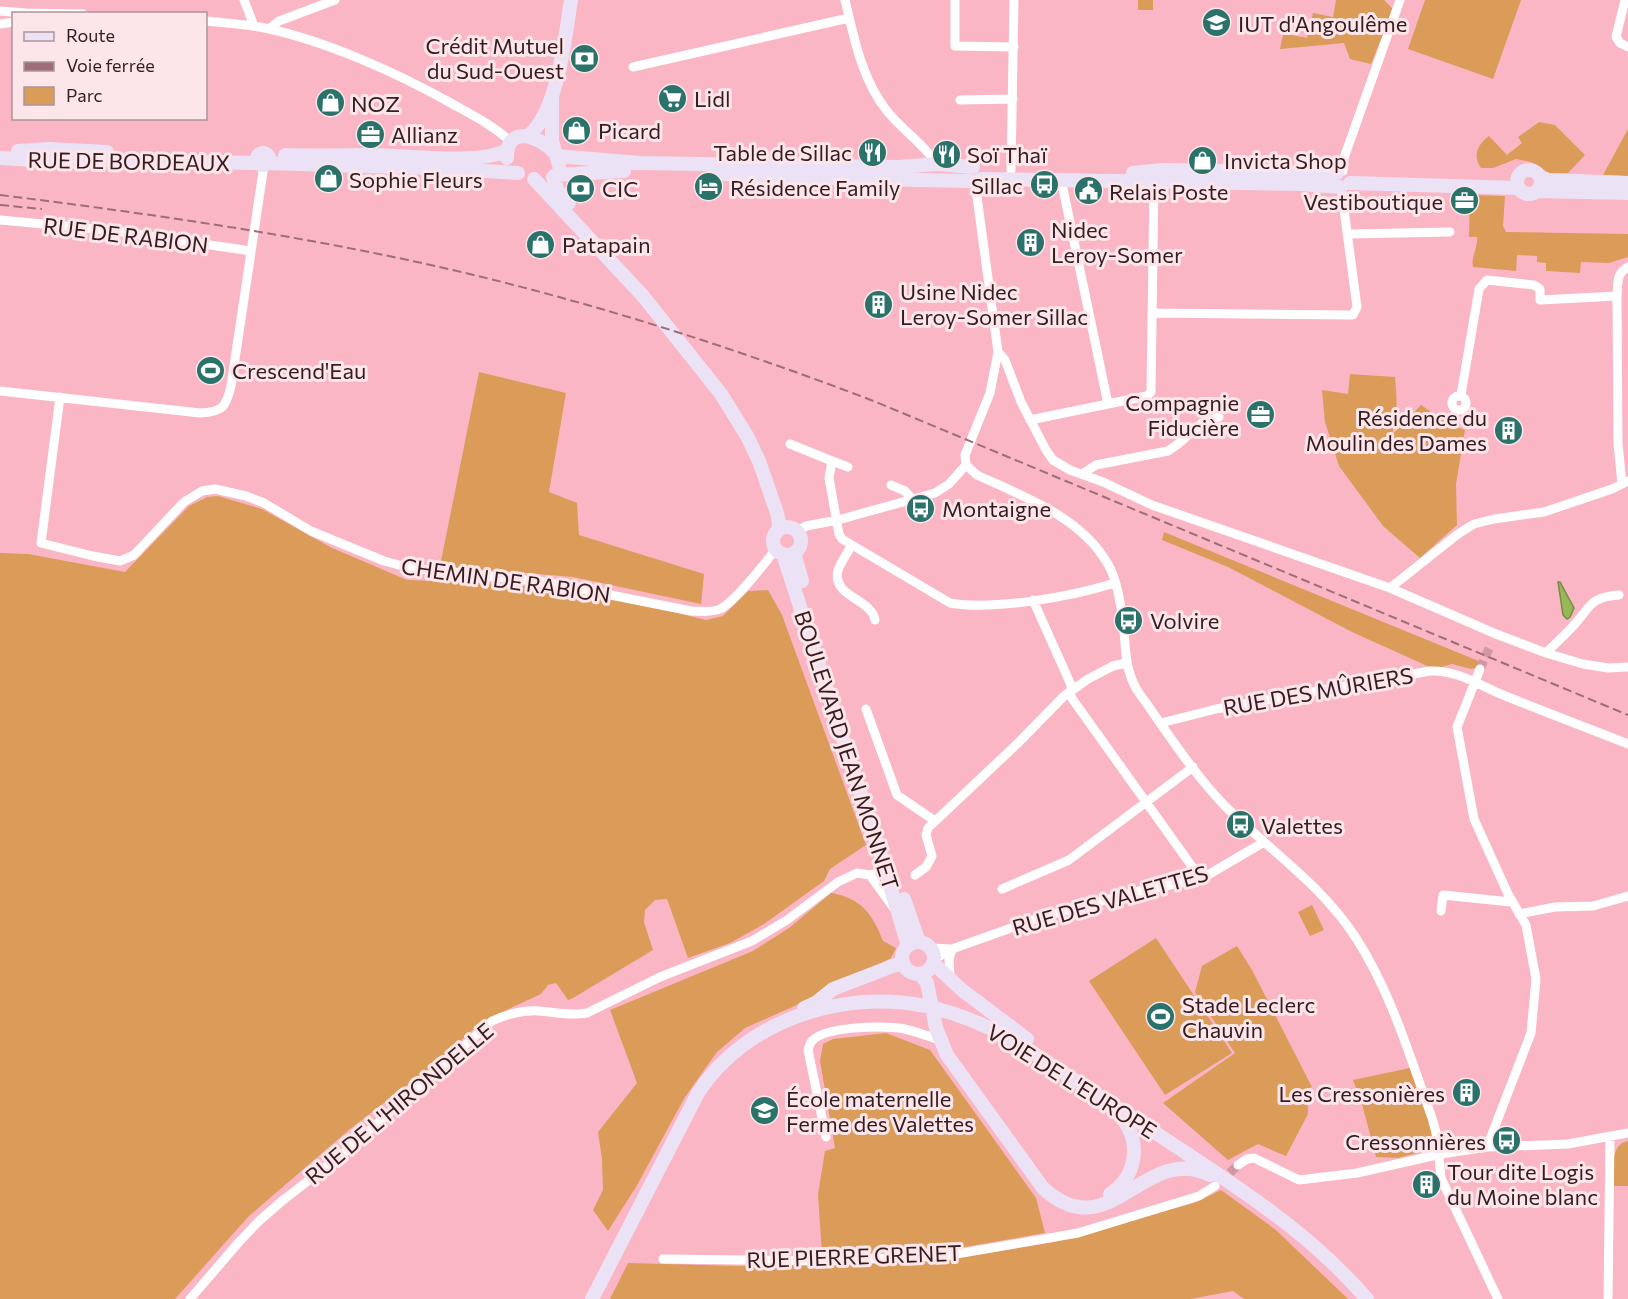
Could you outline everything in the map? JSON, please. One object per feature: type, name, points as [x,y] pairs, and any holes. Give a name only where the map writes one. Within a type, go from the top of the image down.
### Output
[{"type":"main road","points":[[528,136],[544,117],[552,96],[571,0]]},
{"type":"main road","points":[[552,96],[552,141],[560,165],[554,176],[558,191],[661,313],[752,432],[775,485],[787,529],[801,536],[799,549],[784,552]]},
{"type":"main road","points":[[1344,178],[1011,170],[976,176],[938,164],[899,167],[639,163],[555,154],[541,140],[528,136],[522,136],[509,146],[508,163],[518,173],[534,179],[614,171],[976,176],[1300,184],[1360,177],[1519,183]]},
{"type":"main road","name":"RUE DE BORDEAUX","points":[[263,160],[321,154],[470,158],[496,155],[509,146]]},
{"type":"main road","name":"RUE DE BORDEAUX","points":[[0,150],[83,156]]},
{"type":"main road","name":"RUE DE BORDEAUX","points":[[0,158],[83,156],[263,160],[518,173]]},
{"type":"main road","points":[[1519,183],[1522,172],[1529,170],[1535,172],[1539,184]]},
{"type":"main road","points":[[534,179],[661,313]]},
{"type":"main road","points":[[1519,183],[1527,194],[1548,180],[1628,183]]},
{"type":"main road","points":[[1539,184],[1628,193]]},
{"type":"main road","points":[[787,529],[773,539],[784,552],[925,957],[927,983],[942,1034],[959,1072],[1043,1188],[1061,1203],[1078,1208],[1097,1207],[1168,1170],[1196,1170],[1208,1173],[1288,1223]]},
{"type":"main road","name":"BOULEVARD JEAN MONNET","points":[[784,552],[900,916],[925,957]]},
{"type":"main road","points":[[925,957],[911,972],[903,962],[904,951],[925,957],[1078,1079],[1124,1120],[1134,1142],[1135,1157],[1121,1185],[1110,1194],[1082,1201],[1065,1196],[1049,1185],[942,1034]]},
{"type":"main road","points":[[791,1013],[817,1002],[833,989],[903,962]]},
{"type":"main road","name":"VOIE DE L'EUROPE","points":[[585,1299],[635,1199],[702,1076],[738,1040],[791,1013],[849,998],[888,995],[978,1015],[1008,1030],[1288,1223],[1326,1256],[1367,1299]]},
{"type":"main road","name":"VOIE DE L'EUROPE","points":[[592,1299],[698,1093],[722,1061],[757,1035],[783,1022],[817,1010],[846,1004],[923,1002]]},
{"type":"main road","points":[[1078,1079],[1266,1200],[1329,1252],[1372,1299]]},
{"type":"street","points":[[244,0],[254,26]]},
{"type":"street","points":[[269,29],[279,21],[336,0]]},
{"type":"street","points":[[845,0],[863,68],[876,94],[893,119],[938,164]]},
{"type":"street","points":[[955,0],[955,46],[1014,47]]},
{"type":"street","points":[[1011,170],[1014,0]]},
{"type":"street","points":[[1153,313],[1353,315],[1358,307],[1349,234],[1344,158],[1400,0]]},
{"type":"street","points":[[1625,0],[1616,37],[1620,43],[1628,46]]},
{"type":"street","points":[[633,67],[849,18]]},
{"type":"street","points":[[207,21],[269,29],[375,65],[427,90],[500,131],[509,146]]},
{"type":"street","points":[[960,100],[1013,99]]},
{"type":"street","points":[[0,391],[200,413],[215,413],[222,407],[227,402],[231,386],[263,160]]},
{"type":"street","points":[[976,176],[998,352],[990,393],[964,459],[966,465],[977,475],[1066,520],[1102,555],[1115,583],[1123,617],[1126,663],[1132,680],[1219,800],[1328,900],[1356,937],[1389,1002],[1432,1118],[1437,1136],[1441,1178],[1498,1299]]},
{"type":"street","points":[[1061,179],[1108,404]]},
{"type":"street","points":[[1030,420],[1147,396],[1151,392],[1154,181]]},
{"type":"street","name":"RUE DE RABION","points":[[0,220],[116,231],[251,251]]},
{"type":"street","points":[[1349,234],[1450,232]]},
{"type":"street","points":[[1390,588],[1474,524],[1544,512],[1612,489],[1625,482],[1618,443],[1617,296],[1618,277],[1628,267]]},
{"type":"street","points":[[1461,396],[1479,289],[1486,280],[1534,285],[1540,289],[1540,300],[1617,296]]},
{"type":"street","points":[[998,352],[1005,360],[1030,420],[1053,460],[1152,505],[1390,588],[1546,653],[1583,664],[1608,668],[1628,667]]},
{"type":"street","name":"CHEMIN DE RABION","points":[[60,397],[41,543],[93,556],[120,561],[134,555],[184,501],[202,491],[215,489],[264,503],[311,531],[384,561],[410,568],[545,582],[692,611],[709,612],[722,608],[784,552]]},
{"type":"street","points":[[1082,474],[1096,465],[1168,451],[1194,429],[1208,420],[1219,417]]},
{"type":"street","points":[[790,444],[848,467]]},
{"type":"street","points":[[832,461],[829,478],[841,537],[950,603],[973,605],[1033,600],[1091,591],[1115,583]]},
{"type":"street","points":[[787,529],[838,520],[913,500],[944,488],[966,465]]},
{"type":"street","points":[[891,485],[904,491],[913,500]]},
{"type":"street","points":[[852,545],[840,566],[837,579],[843,590],[871,609],[875,620]]},
{"type":"street","points":[[1546,653],[1571,628],[1592,602],[1600,597],[1619,595]]},
{"type":"street","points":[[1033,600],[1071,685],[1071,697],[1201,879]]},
{"type":"street","points":[[1491,644],[1496,634]]},
{"type":"street","points":[[915,875],[926,867],[933,856],[926,836],[928,828],[1070,690],[1113,666],[1126,663]]},
{"type":"street","points":[[1480,669],[1457,727],[1474,819],[1511,902],[1526,925],[1536,979],[1531,1033],[1488,1147]]},
{"type":"street","name":"RUE DES MÛRIERS","points":[[1161,723],[1216,709],[1442,670],[1628,744]]},
{"type":"street","points":[[866,710],[897,795],[935,821]]},
{"type":"street","points":[[1002,889],[1069,860],[1193,767]]},
{"type":"street","name":"RUE DES VALETTES","points":[[925,957],[1039,918],[1139,891],[1201,879],[1264,842]]},
{"type":"street","name":"RUE DE L'HIRONDELLE","points":[[190,1299],[238,1242],[259,1221],[345,1152],[492,1022],[519,1011],[576,1015],[587,1013],[660,976],[752,941],[787,920],[838,882],[857,873],[870,875],[877,873],[884,865]]},
{"type":"street","points":[[870,875],[900,916]]},
{"type":"street","points":[[1441,910],[1443,896],[1511,902]]},
{"type":"street","points":[[1519,914],[1556,907],[1593,906],[1628,896]]},
{"type":"street","points":[[950,978],[949,960],[952,948]]},
{"type":"street","points":[[826,1137],[808,1050],[812,1041],[832,1031],[877,1027],[942,1034]]},
{"type":"street","points":[[1238,1165],[1247,1159],[1254,1158],[1299,1180],[1357,1173],[1438,1155],[1488,1147],[1568,1144],[1628,1133]]},
{"type":"street","points":[[1608,1299],[1610,1137]]},
{"type":"street","name":"RUE PIERRE GRENET","points":[[663,1259],[820,1261],[945,1256],[1078,1233],[1199,1196],[1215,1186]]},
{"type":"green space","points":[[1138,0],[1153,0],[1153,10],[1138,10]]},
{"type":"green space","points":[[1336,0],[1384,0],[1393,9],[1371,64],[1350,59],[1344,43],[1280,49],[1287,16],[1289,16],[1286,34],[1307,38],[1313,13],[1333,17]]},
{"type":"green space","points":[[1425,0],[1521,0],[1493,79],[1408,49]]},
{"type":"green space","points":[[1539,122],[1555,125],[1585,155],[1568,173],[1551,174],[1531,162],[1516,159],[1493,168],[1481,168],[1477,159],[1478,150],[1489,136],[1507,155],[1522,143],[1518,137]]},
{"type":"green space","points":[[1628,129],[1628,176],[1603,175]]},
{"type":"green space","points":[[1470,195],[1505,196],[1503,226],[1506,232],[1628,234],[1628,257],[1609,263],[1581,262],[1580,273],[1546,271],[1546,263],[1537,262],[1537,256],[1517,255],[1516,271],[1473,267],[1477,237],[1469,237]]},
{"type":"green space","points":[[479,372],[566,393],[549,492],[577,503],[579,535],[704,574],[701,604],[573,577],[440,566]]},
{"type":"green space","points":[[1350,374],[1395,377],[1396,406],[1392,435],[1421,405],[1449,424],[1465,430],[1456,484],[1457,525],[1420,558],[1383,526],[1339,466],[1325,422],[1322,390],[1348,394]]},
{"type":"green space","points":[[218,496],[262,509],[330,547],[407,580],[504,584],[583,593],[706,620],[723,616],[748,591],[768,590],[782,615],[866,845],[830,869],[824,881],[764,924],[730,943],[688,958],[667,899],[655,900],[645,910],[644,922],[653,950],[573,998],[568,1000],[556,983],[548,985],[541,994],[483,1021],[431,1067],[350,1129],[248,1217],[175,1299],[0,1299],[0,553],[28,554],[125,572],[189,506],[207,497]]},
{"type":"green space","points":[[1164,532],[1481,662],[1478,667],[1471,669],[1452,664],[1434,669],[1352,632],[1228,567],[1162,540]]},
{"type":"green space","points":[[831,893],[850,899],[864,908],[883,941],[896,948],[891,958],[815,997],[745,1028],[717,1052],[685,1097],[636,1187],[608,1231],[593,1210],[603,1190],[598,1132],[637,1083],[610,1010],[753,951],[789,928]]},
{"type":"green space","points":[[1312,905],[1324,930],[1310,936],[1298,912]]},
{"type":"green space","name":"Stade Leclerc Chauvin","points":[[1156,938],[1232,1053],[1165,1095],[1089,981]]},
{"type":"green space","points":[[1237,946],[1252,970],[1312,1087],[1307,1089],[1308,1114],[1286,1156],[1258,1144],[1228,1160],[1163,1103],[1235,1053],[1195,992],[1202,966]]},
{"type":"green space","points":[[886,1033],[930,1050],[1036,1198],[1045,1233],[948,1250],[822,1254],[818,1194],[825,1151],[835,1148],[820,1061],[823,1044],[833,1039]]},
{"type":"green space","points":[[1410,1068],[1431,1127],[1432,1149],[1398,1158],[1376,1157],[1353,1080]]},
{"type":"green space","points":[[1628,1141],[1628,1186],[1614,1186],[1615,1153],[1622,1143]]},
{"type":"green space","points":[[1221,1190],[1276,1230],[1348,1299],[1244,1299],[1233,1291],[1190,1299],[610,1299],[628,1263],[738,1266],[943,1260],[1055,1242],[1194,1203]]},
{"type":"shaded area","points":[[1558,582],[1574,608],[1567,619],[1563,615]]},
{"type":"tunnel","points":[[1480,669],[1491,644]]},
{"type":"tunnel","points":[[1220,1182],[1238,1165]]},
{"type":"railway","points":[[0,195],[180,219],[360,250],[529,289],[679,333],[876,402],[1628,715]]},
{"type":"railway","points":[[0,205],[42,209]]},
{"type":"place","name":"IUT d'Angoulême","points":[[1217,23]]},
{"type":"place","name":"Crédit Mutuel du Sud-Ouest","points":[[585,58]]},
{"type":"place","name":"Lidl","points":[[673,98]]},
{"type":"place","name":"NOZ","points":[[330,103]]},
{"type":"place","name":"Picard","points":[[577,130]]},
{"type":"place","name":"Allianz","points":[[370,134]]},
{"type":"place","name":"Table de Sillac","points":[[873,152]]},
{"type":"place","name":"Soï Thaï","points":[[946,154]]},
{"type":"place","name":"Invicta Shop","points":[[1203,160]]},
{"type":"place","name":"Sophie Fleurs","points":[[328,179]]},
{"type":"place","name":"Sillac","points":[[1044,185]]},
{"type":"place","name":"Résidence Family","points":[[709,187]]},
{"type":"place","name":"CIC","points":[[581,188]]},
{"type":"place","name":"Relais Poste","points":[[1088,191]]},
{"type":"place","name":"Vestiboutique","points":[[1464,201]]},
{"type":"place","name":"Nidec Leroy-Somer","points":[[1030,242]]},
{"type":"place","name":"Patapain","points":[[541,244]]},
{"type":"place","name":"Usine Nidec Leroy-Somer Sillac","points":[[879,304]]},
{"type":"place","name":"Crescend'Eau","points":[[211,370]]},
{"type":"place","name":"Compagnie Fiducière","points":[[1260,415]]},
{"type":"place","name":"Résidence du Moulin des Dames","points":[[1508,430]]},
{"type":"place","name":"Montaigne","points":[[921,508]]},
{"type":"place","name":"Volvire","points":[[1129,620]]},
{"type":"place","name":"Valettes","points":[[1240,825]]},
{"type":"place","name":"Stade Leclerc Chauvin","points":[[1161,1017]]},
{"type":"place","name":"Les Cressonières","points":[[1466,1093]]},
{"type":"place","name":"École maternelle Ferme des Valettes","points":[[765,1111]]},
{"type":"place","name":"Cressonnières","points":[[1507,1141]]},
{"type":"place","name":"Tour dite Logis du Moine blanc","points":[[1426,1184]]}]
